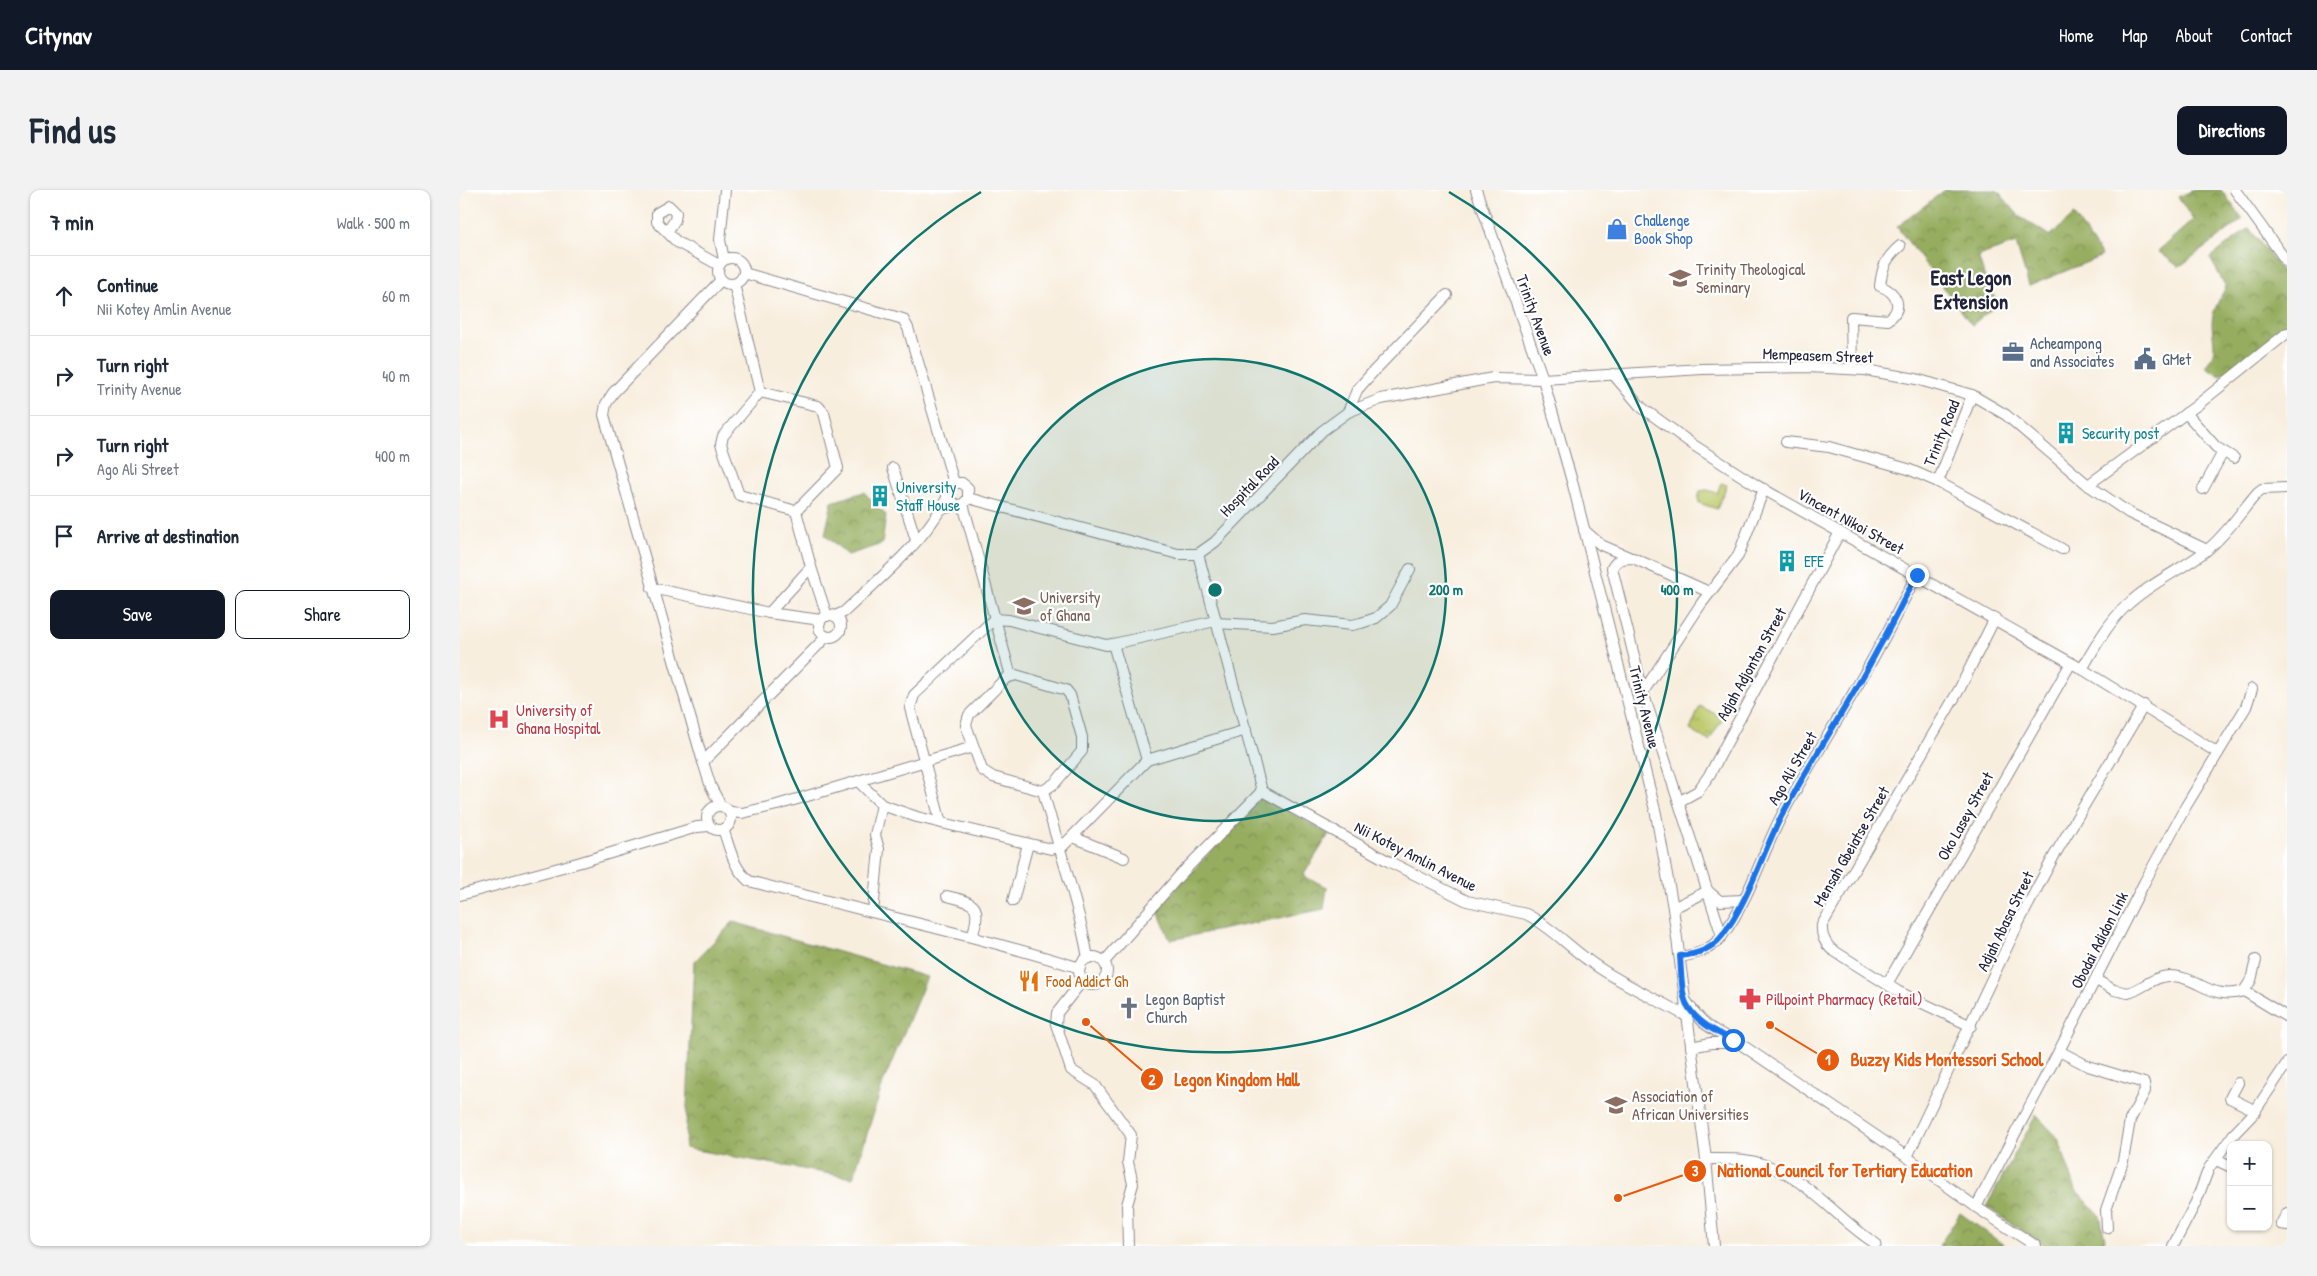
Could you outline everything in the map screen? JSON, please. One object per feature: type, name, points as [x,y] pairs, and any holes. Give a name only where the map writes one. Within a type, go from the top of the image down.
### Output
[{"type":"street","points":[[721,263],[731,258],[738,260],[743,265],[744,273],[741,280],[734,284],[727,284],[721,280],[718,273],[721,263],[720,240],[726,190]]},
{"type":"street","name":"Trinity Avenue","points":[[1476,190],[1543,379],[1584,529],[1656,814],[1674,908],[1686,1016],[1706,1159],[1714,1246]]},
{"type":"street","points":[[2235,190],[2287,262]]},
{"type":"street","points":[[667,232],[677,242],[721,263]]},
{"type":"street","points":[[1852,369],[1851,317],[1888,320],[1894,315],[1898,304],[1895,296],[1891,290],[1880,286],[1883,266],[1889,256],[1900,246]]},
{"type":"street","points":[[744,273],[903,319],[908,328],[954,483]]},
{"type":"street","points":[[721,280],[613,393],[606,404],[604,415],[652,588],[711,787],[723,812],[724,829],[735,865],[741,875],[748,881],[972,937],[1080,968]]},
{"type":"street","points":[[734,284],[760,392]]},
{"type":"street","points":[[1348,412],[1357,390],[1367,378],[1447,295]]},
{"type":"street","points":[[2088,485],[2186,413],[2287,333]]},
{"type":"street","name":"Mempeasem Street","points":[[1543,379],[1702,369],[1808,367],[1852,369],[1916,379],[1972,395],[2006,415],[2088,485],[2129,513],[2207,550]]},
{"type":"street","name":"Vincent Nikoi Street","points":[[1613,374],[1641,406],[1695,446],[1764,489],[1995,618],[2144,705],[2218,753]]},
{"type":"street","name":"Hospital Road","points":[[1198,554],[1215,542],[1322,431],[1348,412],[1381,399],[1493,378],[1543,379]]},
{"type":"street","points":[[760,392],[723,436],[721,444],[739,495],[796,511]]},
{"type":"street","points":[[760,392],[818,406],[824,413],[838,468],[796,511]]},
{"type":"street","name":"Trinity Road","points":[[1938,482],[1972,395]]},
{"type":"street","points":[[2186,413],[2223,452],[2234,458]]},
{"type":"street","points":[[1786,442],[1828,447],[1871,457],[1908,469],[1938,482],[2062,549]]},
{"type":"street","points":[[2203,489],[2223,452]]},
{"type":"street","points":[[893,468],[916,540]]},
{"type":"street","points":[[1011,676],[994,620],[964,499],[966,485],[954,483],[948,488],[964,499],[1178,554],[1198,554],[1262,791],[1180,875],[1104,962]]},
{"type":"street","points":[[2082,669],[2106,629],[2125,606],[2151,586],[2207,550],[2262,489],[2287,488]]},
{"type":"street","points":[[1644,692],[1709,592],[1738,556],[1764,489]]},
{"type":"street","points":[[704,762],[816,645],[834,617],[916,540],[942,509],[964,499]]},
{"type":"street","points":[[796,511],[811,567],[834,617],[838,634],[831,637],[823,634]]},
{"type":"street","points":[[1584,529],[1601,545],[1614,565],[1644,692],[1722,936]]},
{"type":"street","name":"Adjah Adjonton Street","points":[[1680,801],[1698,792],[1710,774],[1840,532]]},
{"type":"street","points":[[1601,545],[1709,592]]},
{"type":"street","points":[[1614,565],[1623,558],[1632,558]]},
{"type":"street","points":[[769,613],[811,567]]},
{"type":"street","points":[[941,823],[910,708],[911,701],[914,695],[994,620],[1009,620],[1106,645],[1215,622],[1273,626],[1305,620],[1361,623],[1376,618],[1390,606],[1410,569]]},
{"type":"street","name":"Ago Ali Street","points":[[1680,956],[1696,954],[1711,947],[1722,936],[1744,900],[1781,817],[1879,648],[1897,610],[1917,575]]},
{"type":"street","points":[[652,588],[769,613],[834,617]]},
{"type":"street","name":"Mensah Gbeiatse Street","points":[[1970,1026],[1887,984],[1831,949],[1824,938],[1822,926],[1960,688],[1995,618]]},
{"type":"street","points":[[1113,644],[1147,760]]},
{"type":"street","name":"Oko Lasey Street","points":[[1887,984],[2070,663]]},
{"type":"street","points":[[1011,676],[1066,690],[1070,695],[1082,737],[1082,752],[1054,783],[1042,791],[987,774],[982,770],[966,725],[970,715],[1006,678],[1011,676]]},
{"type":"street","name":"Obodai Adidon Link","points":[[1976,1207],[2096,980],[2144,883],[2246,707],[2252,689]]},
{"type":"street","name":"Adjah Abasa Street","points":[[1907,1157],[2018,924],[2054,856],[2144,705]]},
{"type":"street","points":[[859,782],[882,804],[917,817],[1028,844],[1058,849],[1073,837],[1147,760],[1246,730]]},
{"type":"street","points":[[460,895],[581,862],[697,826],[708,822],[723,812],[742,813],[859,782],[973,747]]},
{"type":"street","points":[[1042,791],[1058,849],[1081,918],[1088,958],[1080,968],[1082,980],[1057,1013],[1056,1024],[1072,1070],[1095,1085],[1131,1135],[1128,1162],[1133,1184],[1127,1205],[1128,1246]]},
{"type":"street","name":"Nii Kotey Amlin Avenue","points":[[1262,791],[1388,861],[1467,901],[1526,914],[1534,918],[1594,964],[1686,1016]]},
{"type":"street","points":[[873,912],[879,849],[875,835],[882,804]]},
{"type":"street","points":[[708,822],[718,830],[724,829]]},
{"type":"street","points":[[1073,837],[1124,858]]},
{"type":"street","points":[[1013,901],[1028,844]]},
{"type":"street","points":[[1674,908],[1708,891]]},
{"type":"street","points":[[1708,891],[1720,901],[1744,900]]},
{"type":"street","points":[[947,896],[970,902],[975,907],[976,917],[972,937]]},
{"type":"street","points":[[1082,980],[1094,985],[1102,982],[1107,975],[1104,962],[1097,958],[1088,958]]},
{"type":"street","points":[[2244,990],[2251,980],[2256,960]]},
{"type":"street","points":[[2096,980],[2114,990],[2128,993],[2161,976],[2185,978],[2222,994],[2244,990],[2287,1017]]},
{"type":"street","points":[[1684,998],[1700,1021],[1712,1030],[1739,1043],[1907,1157],[1976,1207],[2036,1246]]},
{"type":"street","points":[[1691,1047],[1711,1043],[1739,1043]]},
{"type":"street","points":[[2059,1051],[2088,1066],[2143,1081],[2144,1083],[2145,1091],[2130,1120],[2123,1161],[2106,1210],[2107,1228]]},
{"type":"street","points":[[2173,1246],[2196,1202],[2209,1168],[2233,1135],[2256,1111],[2287,1063]]},
{"type":"street","points":[[2238,1083],[2230,1098],[2256,1111]]},
{"type":"street","points":[[1706,1159],[1751,1161],[1772,1167],[1800,1183],[1861,1234],[1876,1244]]},
{"type":"street","points":[[2216,1160],[2227,1165]]},
{"type":"street","points":[[2287,1213],[2281,1224],[2287,1225]]},
{"type":"green space","points":[[1945,190],[1997,190],[2019,216],[2050,236],[2074,215],[2102,256],[2029,286],[2016,243],[1978,256],[1989,290],[1999,303],[1972,325],[1897,227]]},
{"type":"green space","points":[[2194,190],[2221,190],[2243,219],[2179,267],[2158,251],[2193,220],[2178,197]]},
{"type":"green space","points":[[2249,228],[2287,278],[2287,326],[2220,376],[2205,366],[2210,360],[2214,347],[2212,319],[2226,287],[2210,258]]},
{"type":"green space","points":[[1721,483],[1727,485],[1717,509],[1699,503],[1700,491],[1707,490],[1717,493]]},
{"type":"green space","points":[[864,492],[886,515],[882,544],[848,555],[825,535],[832,502]]},
{"type":"green space","points":[[1700,706],[1723,718],[1709,741],[1690,730]]},
{"type":"green space","points":[[1262,796],[1329,834],[1303,876],[1327,887],[1324,909],[1170,940],[1157,909]]},
{"type":"green space","points":[[733,922],[927,977],[883,1083],[853,1178],[685,1148],[694,962]]},
{"type":"green space","points":[[2036,1115],[2058,1138],[2076,1190],[2100,1216],[2105,1239],[2102,1246],[2046,1246],[1986,1207]]},
{"type":"green space","points":[[1960,1213],[2005,1246],[1939,1246]]},
{"type":"place","name":"Challenge Book Shop","points":[[1617,229]]},
{"type":"place","name":"Trinity Theological Seminary","points":[[1680,278]]},
{"type":"place","name":"Acheampong and Associates","points":[[2013,352]]},
{"type":"place","name":"GMet","points":[[2145,359]]},
{"type":"place","name":"Security post","points":[[2066,433]]},
{"type":"place","name":"University Staff House","points":[[880,496]]},
{"type":"place","name":"EFE","points":[[1787,561]]},
{"type":"place","name":"University of Ghana","points":[[1024,606]]},
{"type":"place","name":"University of Ghana Hospital","points":[[499,719]]},
{"type":"place","name":"Food Addict Gh","points":[[1029,981]]},
{"type":"place","name":"Pillpoint Pharmacy (Retail)","points":[[1750,999]]},
{"type":"place","name":"Legon Baptist Church","points":[[1129,1008]]},
{"type":"place","name":"Legon Kingdom Hall","points":[[1086,1022]]},
{"type":"place","name":"Buzzy Kids Montessori School","points":[[1770,1025]]},
{"type":"place","name":"Association of African Universities","points":[[1616,1105]]},
{"type":"place","name":"National Council for Tertiary Education","points":[[1618,1198]]},
{"type":"district","name":"East Legon Extension","points":[[1971,290]]},
{"type":"route","points":[[1733,1040],[1712,1030],[1700,1021],[1684,998],[1680,956],[1696,954],[1711,947],[1722,936],[1744,900],[1781,817],[1879,648],[1897,610],[1917,575]]}]
